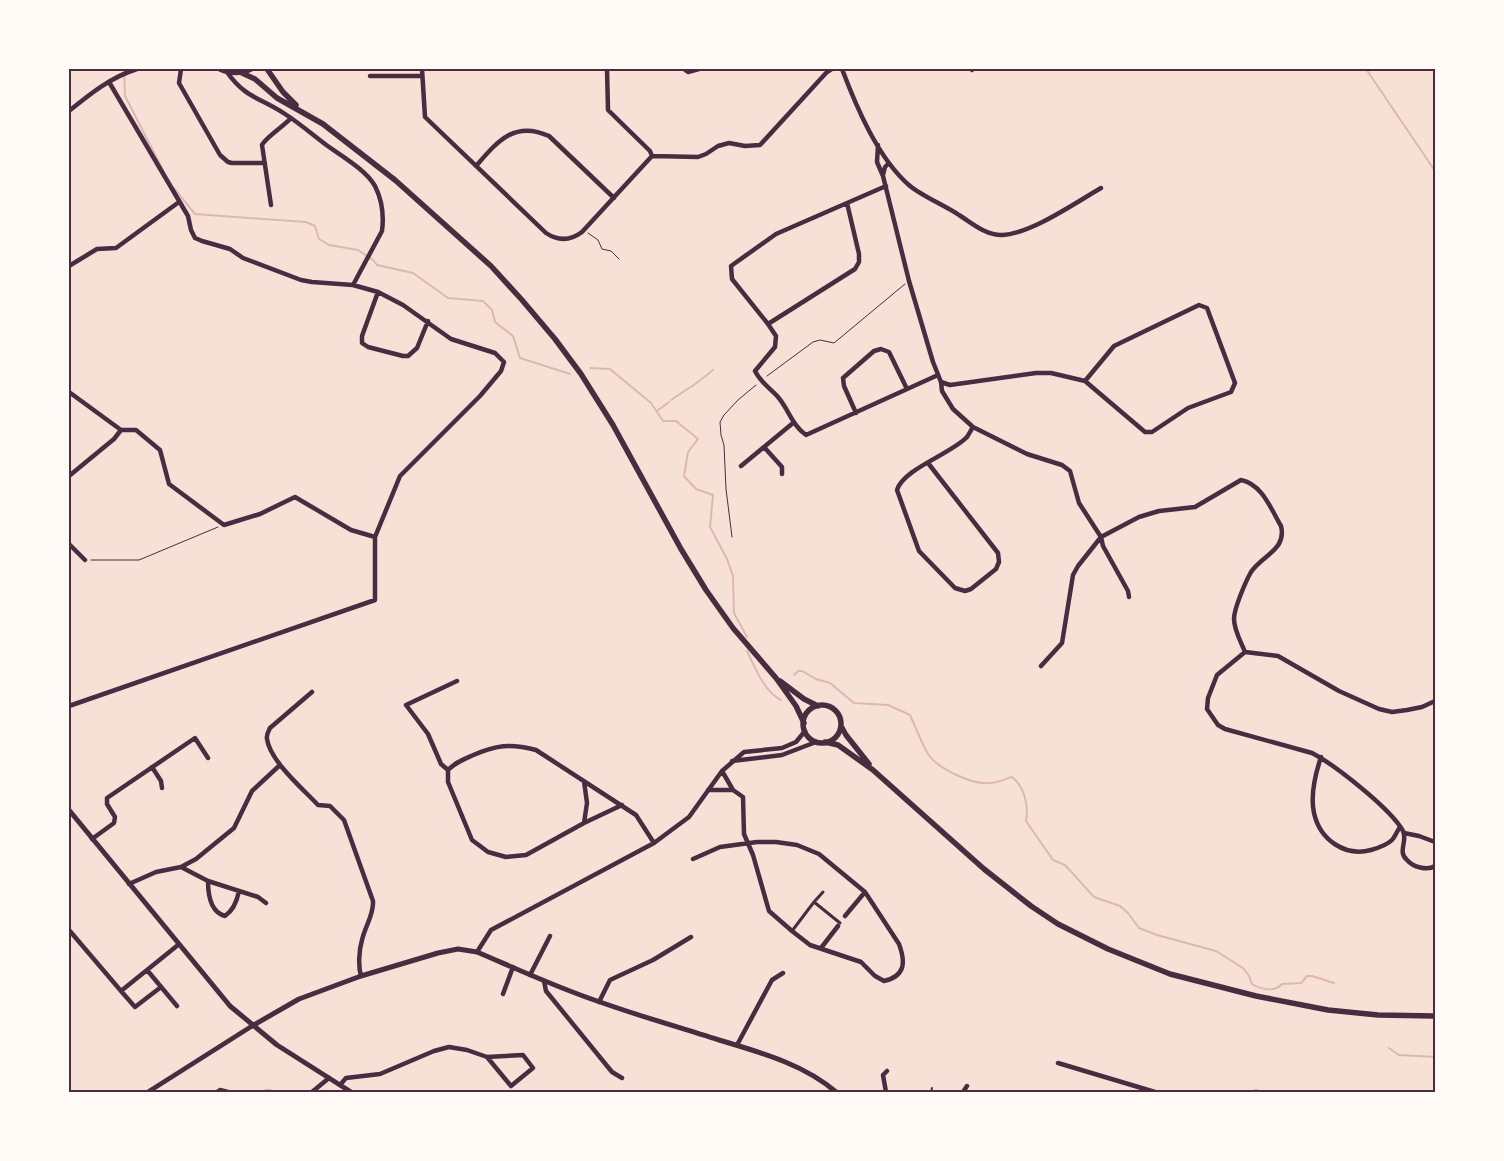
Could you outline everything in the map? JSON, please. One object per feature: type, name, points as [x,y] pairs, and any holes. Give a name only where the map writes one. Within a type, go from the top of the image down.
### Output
[{"type":"main road","points":[[220,69],[227,72],[242,73],[255,79],[277,98],[301,111],[348,142],[445,223],[491,266],[555,339],[581,374],[706,590],[733,628],[776,678],[796,706],[808,736],[816,742],[838,744],[873,770],[977,863],[1016,894],[1058,924],[1115,952],[1170,974],[1256,996],[1328,1010],[1378,1015],[1435,1016]]},
{"type":"main road","points":[[242,73],[251,69]]},
{"type":"main road","points":[[267,69],[283,92],[301,111]]},
{"type":"main road","points":[[776,678],[804,699],[818,706],[830,707],[835,710],[846,735],[873,770]]},
{"type":"main road","points":[[804,723],[808,712],[818,706]]},
{"type":"main road","points":[[826,742],[836,737],[841,726]]},
{"type":"street","points":[[69,111],[109,82],[137,69]]},
{"type":"street","points":[[181,69],[179,83],[220,155],[232,163],[265,163]]},
{"type":"street","points":[[215,69],[220,69]]},
{"type":"street","points":[[422,69],[425,117],[546,233],[558,239],[568,239],[582,232],[652,156],[698,157],[718,146],[729,143],[745,146],[760,145],[826,73],[832,69]]},
{"type":"street","points":[[607,69],[608,110],[650,151],[652,156]]},
{"type":"street","points":[[684,69],[688,72],[699,69]]},
{"type":"street","points":[[842,69],[858,110],[890,163],[911,187],[958,214],[984,232],[1001,235],[1020,231],[1056,214],[1101,188]]},
{"type":"street","points":[[227,72],[235,84],[244,92],[291,118],[352,164],[375,186],[381,204],[382,231],[353,285]]},
{"type":"street","points":[[370,76],[422,76]]},
{"type":"street","points":[[69,706],[375,600],[375,537],[400,476],[480,396],[501,370],[504,362],[495,353],[451,339],[428,321],[378,292],[353,285],[301,280],[243,258],[230,249],[196,238],[191,230],[188,216],[109,82]]},
{"type":"street","points":[[271,205],[262,145],[264,141],[283,127],[291,118]]},
{"type":"street","points":[[476,166],[500,140],[510,134],[530,131],[541,132],[549,136],[614,198]]},
{"type":"street","points":[[878,145],[877,162],[886,186],[909,281],[942,390],[953,409],[973,427],[1027,454],[1062,465],[1070,471],[1079,503],[1102,536],[1102,546],[1129,596]]},
{"type":"street","points":[[883,176],[885,167],[890,163]]},
{"type":"street","points":[[886,186],[776,234],[731,266],[732,279],[776,336],[775,347],[755,371],[760,381],[779,398],[793,423],[806,435],[938,375]]},
{"type":"street","points":[[69,266],[97,249],[116,248],[179,202]]},
{"type":"street","points":[[768,324],[856,269],[859,262],[859,254],[847,203]]},
{"type":"street","points":[[378,292],[362,336],[362,342],[368,347],[408,356],[417,348],[428,321]]},
{"type":"street","points":[[941,382],[950,386],[1051,372],[1085,381],[1145,432],[1152,432],[1188,408],[1231,392],[1235,383],[1207,308],[1199,305],[1114,346],[1085,381]]},
{"type":"street","points":[[856,413],[844,386],[843,378],[874,351],[881,349],[889,352],[907,389]]},
{"type":"street","points":[[69,392],[121,430],[136,430],[160,450],[169,484],[224,525],[260,514],[295,497],[351,530],[375,537]]},
{"type":"street","points":[[742,466],[793,423]]},
{"type":"street","points":[[928,463],[998,553],[999,562],[996,568],[971,590],[965,591],[955,588],[919,551],[897,490],[899,483],[928,463],[964,440],[973,427]]},
{"type":"street","points":[[69,476],[114,439],[121,430]]},
{"type":"street","points":[[764,447],[782,467],[782,474]]},
{"type":"street","points":[[1041,666],[1062,643],[1073,575],[1102,536],[1139,517],[1159,511],[1195,507],[1241,480],[1254,484],[1283,532],[1280,543],[1275,550],[1252,571],[1235,611],[1234,619],[1245,652]]},
{"type":"street","points":[[69,544],[85,560]]},
{"type":"street","points":[[1435,700],[1422,707],[1407,710],[1392,712],[1379,709],[1339,692],[1278,656],[1245,652],[1217,675],[1208,698],[1207,709],[1218,725],[1225,729],[1321,757],[1365,791],[1400,827],[1405,837],[1403,854],[1406,860],[1424,868],[1429,869],[1435,866]]},
{"type":"street","points":[[456,681],[406,705],[428,734],[441,764],[448,770],[448,782],[472,840],[488,852],[506,857],[526,855],[584,823],[622,805]]},
{"type":"street","points":[[312,692],[270,728],[267,740],[280,765],[318,806],[330,806],[344,820],[374,908],[362,940],[361,976]]},
{"type":"street","points":[[477,952],[491,930],[654,843],[689,817],[722,771],[731,761],[744,752],[782,748],[796,742],[805,731]]},
{"type":"street","points":[[92,839],[114,823],[115,818],[107,804],[107,798],[195,738],[208,758]]},
{"type":"street","points":[[731,761],[782,755],[816,742]]},
{"type":"street","points":[[448,770],[455,764],[502,745],[522,746],[536,750],[636,815],[654,843]]},
{"type":"street","points":[[1321,757],[1313,787],[1312,802],[1314,816],[1324,836],[1342,849],[1365,852],[1393,840],[1400,827]]},
{"type":"street","points":[[129,884],[156,872],[181,867],[196,859],[234,828],[252,791],[280,765]]},
{"type":"street","points":[[152,768],[161,781],[162,788]]},
{"type":"street","points":[[693,859],[720,847],[748,843],[776,842],[797,845],[819,854],[865,892],[899,944],[903,954],[902,969],[895,978],[884,981],[874,976],[861,962],[810,945],[769,911],[753,855],[748,843],[744,834],[743,797],[733,790],[722,771]]},
{"type":"street","points":[[584,781],[587,803],[584,823]]},
{"type":"street","points":[[708,790],[733,790]]},
{"type":"street","points":[[69,810],[230,1006],[252,1026],[278,1045],[351,1092]]},
{"type":"street","points":[[1404,833],[1435,842]]},
{"type":"street","points":[[181,867],[208,881],[258,897],[266,903]]},
{"type":"street","points":[[208,881],[212,906],[219,914],[225,916],[236,904],[239,891]]},
{"type":"street","points":[[792,931],[823,892]]},
{"type":"street","points":[[845,916],[865,892]]},
{"type":"street","points":[[814,902],[839,924],[821,948]]},
{"type":"street","points":[[69,930],[135,1008],[161,987]]},
{"type":"street","points":[[530,975],[550,936]]},
{"type":"street","points":[[599,1002],[610,980],[653,960],[691,937]]},
{"type":"street","points":[[121,991],[178,945]]},
{"type":"street","points":[[148,1092],[252,1026],[299,999],[361,976],[438,953],[458,949],[477,952],[599,1002],[788,1063],[808,1073],[836,1092]]},
{"type":"street","points":[[503,994],[513,968]]},
{"type":"street","points":[[147,970],[177,1006]]},
{"type":"street","points":[[737,1045],[772,980],[783,973]]},
{"type":"street","points":[[544,981],[546,992],[612,1072],[622,1078]]},
{"type":"street","points":[[340,1085],[346,1078],[380,1074],[434,1051],[449,1048],[467,1050],[487,1056],[523,1055],[534,1068],[511,1086],[487,1056]]},
{"type":"street","points":[[1058,1063],[1155,1092]]},
{"type":"street","points":[[886,1092],[882,1075],[887,1071]]},
{"type":"street","points":[[312,1092],[329,1078]]},
{"type":"street","points":[[964,1092],[967,1086]]},
{"type":"street","points":[[217,1092],[220,1090],[228,1092]]},
{"type":"street","points":[[265,1092],[271,1092]]},
{"type":"lane","points":[[931,1092],[932,1088]]},
{"type":"path","points":[[582,232],[591,234],[598,240],[602,249],[612,251],[619,259]]},
{"type":"path","points":[[732,536],[726,490],[724,445],[720,422],[724,415],[760,381],[812,342],[820,340],[834,343],[909,281]]},
{"type":"path","points":[[85,560],[139,560],[224,525]]},
{"type":"waterway","points":[[124,69],[125,96],[164,172]]},
{"type":"waterway","points":[[1366,69],[1435,171]]},
{"type":"waterway","points":[[173,187],[195,214],[306,222],[315,226],[319,239],[329,245],[358,250],[377,265],[413,273],[448,298],[483,301],[492,310],[495,322],[513,336],[520,358],[570,374]]},
{"type":"waterway","points":[[590,368],[610,369],[651,403],[663,421],[676,421],[698,439],[688,452],[684,476],[696,489],[713,495],[710,527],[727,559],[733,576],[734,613],[747,637]]},
{"type":"waterway","points":[[708,374],[713,370]]},
{"type":"waterway","points":[[691,387],[707,375]]},
{"type":"waterway","points":[[671,400],[689,388]]},
{"type":"waterway","points":[[657,411],[669,402]]},
{"type":"waterway","points":[[747,651],[765,685],[781,700]]},
{"type":"waterway","points":[[794,675],[798,671],[802,671],[816,679],[830,683],[854,703],[888,705],[910,715],[928,754],[947,770],[982,783],[995,782],[1012,777],[1020,786],[1025,797],[1026,821],[1053,860],[1065,865],[1094,897],[1120,906],[1139,928],[1157,935],[1216,951],[1243,968],[1252,984],[1263,989],[1279,987],[1282,984],[1301,983],[1307,976],[1334,983]]},
{"type":"waterway","points":[[1389,1048],[1399,1055],[1435,1057]]}]
